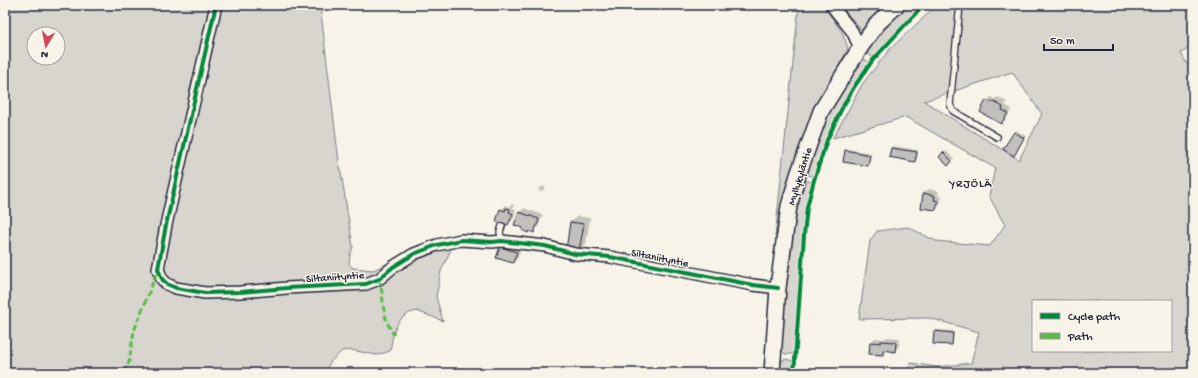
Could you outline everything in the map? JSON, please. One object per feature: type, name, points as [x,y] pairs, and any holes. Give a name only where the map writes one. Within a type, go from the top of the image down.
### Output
[{"type":"main road","name":"Myllykyläntie","points":[[772,373],[778,288],[789,206],[798,175],[821,111],[876,25],[897,5]]},
{"type":"street","name":"Siltaniityntie","points":[[216,5],[166,225],[158,269],[162,279],[167,284],[176,288],[205,293],[366,284],[379,279],[393,267],[414,254],[437,245],[461,240],[492,242],[502,241],[545,246],[575,254],[610,257],[753,285],[778,288]]},
{"type":"street","points":[[831,5],[852,31],[860,48]]},
{"type":"lane","points":[[960,5],[950,104],[953,111],[997,137]]},
{"type":"lane","points":[[502,226],[500,232],[502,241]]},
{"type":"shaded area","points":[[5,5],[320,5],[338,154],[353,247],[349,264],[353,268],[373,270],[400,258],[452,247],[441,271],[436,297],[443,321],[417,311],[409,313],[398,322],[390,351],[377,355],[351,350],[342,351],[331,361],[324,373],[5,373]]},
{"type":"shaded area","points":[[799,5],[823,5],[842,32],[848,48],[811,123],[785,197],[775,237]]},
{"type":"shaded area","points":[[840,5],[882,5],[862,31]]},
{"type":"shaded area","points":[[907,5],[921,5],[891,36],[874,57],[868,55],[867,51]]},
{"type":"shaded area","points":[[937,5],[1193,5],[1193,46],[1181,53],[1193,76],[1193,373],[907,373],[910,363],[937,367],[971,363],[979,332],[929,318],[859,319],[870,241],[877,231],[908,227],[936,241],[990,246],[1005,225],[989,196],[995,168],[906,117],[833,138],[863,83],[890,49]],"holes":[[[1012,72],[1042,114],[1019,160],[924,101]]]},
{"type":"shaded area","points":[[862,58],[869,62],[850,89],[828,134],[813,176],[809,175],[807,174],[806,170],[826,117]]},
{"type":"shaded area","points":[[809,181],[811,184],[803,229],[794,352],[792,354],[785,354],[781,348],[785,282],[794,211],[802,182]]},
{"type":"shaded area","points":[[786,359],[793,361],[792,373],[779,373],[781,361]]},
{"type":"building","points":[[986,100],[991,103],[992,101],[1003,107],[1002,110],[1008,113],[1001,124],[980,112]]},
{"type":"building","points":[[1014,132],[1024,138],[1014,156],[1003,149]]},
{"type":"building","points":[[891,148],[917,152],[915,162],[889,157]]},
{"type":"building","points":[[845,150],[870,155],[868,166],[843,162]]},
{"type":"building","points":[[943,152],[952,161],[948,166],[939,157]]},
{"type":"building","points":[[923,193],[935,196],[934,200],[938,201],[936,210],[921,208]]},
{"type":"building","points":[[506,208],[510,209],[509,212],[513,214],[508,225],[496,221],[500,209],[505,211]]},
{"type":"building","points":[[519,212],[539,219],[534,233],[529,231],[528,233],[522,230],[523,228],[514,225]]},
{"type":"building","points":[[570,222],[584,224],[579,251],[566,250]]},
{"type":"building","points":[[500,247],[517,252],[513,263],[496,258]]},
{"type":"building","points":[[934,331],[953,333],[952,345],[933,344]]},
{"type":"building","points":[[881,341],[896,342],[895,352],[883,350],[883,355],[869,354],[870,342],[881,343]]},
{"type":"marked path","points":[[124,373],[129,362],[134,331],[158,269]]},
{"type":"marked path","points":[[379,279],[388,325],[394,335]]},
{"type":"cycle path","points":[[216,5],[166,225],[158,269],[162,279],[167,284],[176,288],[205,293],[366,284],[379,279],[393,267],[414,254],[437,245],[461,240],[492,242],[502,241],[545,246],[575,254],[610,257],[753,285],[778,288]]},
{"type":"cycle path","points":[[794,373],[807,207],[827,140],[842,108],[872,61],[925,5]]},
{"type":"district","name":"YRJÖLÄ","points":[[971,183]]}]
